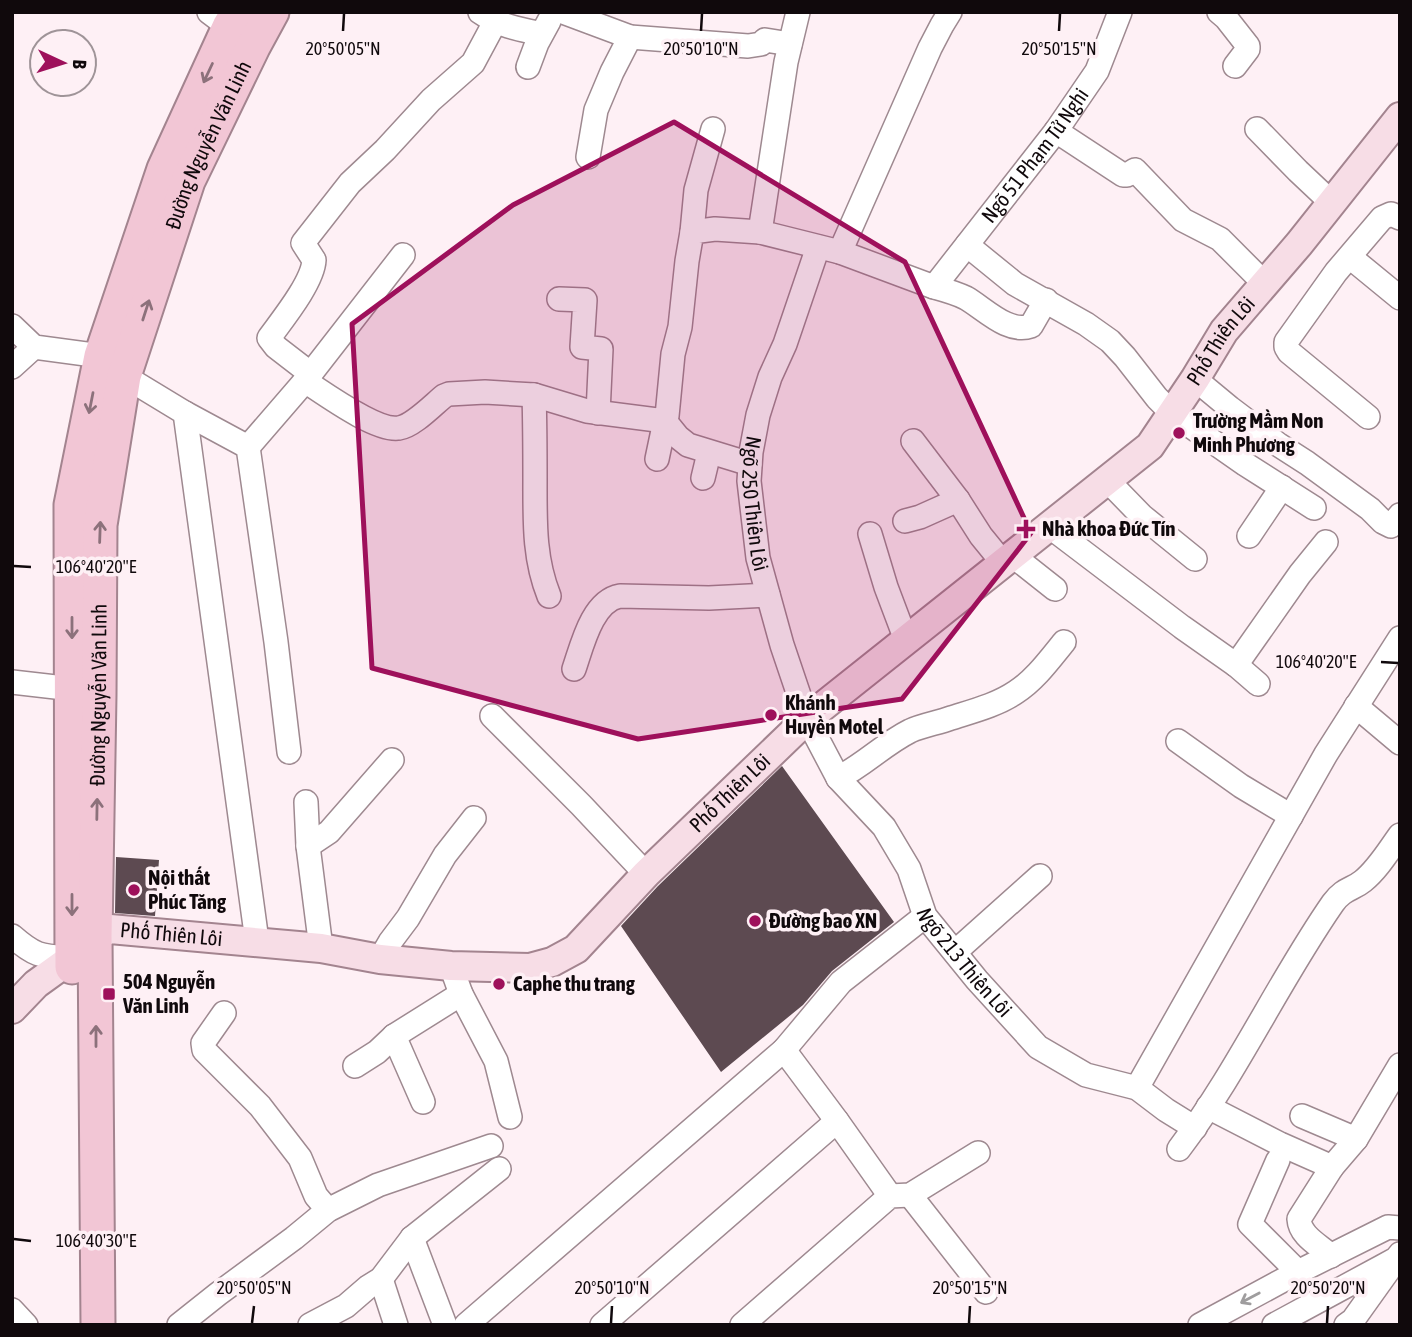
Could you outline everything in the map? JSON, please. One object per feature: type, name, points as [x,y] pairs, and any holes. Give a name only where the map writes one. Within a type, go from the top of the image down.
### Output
[{"type":"highway","name":"Đường Nguyễn Văn Linh","points":[[77,1325],[83,947],[99,682],[100,525],[112,366],[188,181],[272,12]]},
{"type":"highway","name":"Đường Nguyễn Văn Linh","points":[[98,1325],[73,689],[71,505],[112,366],[164,169],[225,17]]},
{"type":"main road","name":"Phố Thiên Lôi","points":[[12,1009],[36,984],[110,929],[321,947],[380,959],[451,966],[530,968],[552,962],[576,949],[646,874],[807,719],[1150,446],[1224,331],[1333,204],[1400,117]]},
{"type":"street","points":[[528,67],[541,34],[555,12]]},
{"type":"street","points":[[563,12],[629,37],[748,46],[761,44],[765,40],[790,44]]},
{"type":"street","points":[[760,232],[786,62],[798,12]]},
{"type":"street","name":"Ngõ 250 Thiên Lôi","points":[[807,719],[782,645],[758,558],[748,481],[758,415],[770,377],[829,250],[950,12]]},
{"type":"street","points":[[1219,12],[1248,46],[1235,66]]},
{"type":"street","name":"Ngõ 51 Phạm Tử Nghi","points":[[934,288],[1056,131],[1097,71],[1118,13]]},
{"type":"street","points":[[541,34],[507,27],[488,17],[473,63],[431,100],[350,183],[303,243],[314,260],[312,272],[269,338],[308,377],[349,410],[387,428],[400,428],[410,424],[449,394],[534,394],[587,411],[665,421],[688,445],[750,464]]},
{"type":"street","points":[[588,157],[596,110],[629,37]]},
{"type":"street","points":[[657,459],[667,416],[673,354],[680,327],[696,190],[713,129]]},
{"type":"street","points":[[1257,129],[1333,204]]},
{"type":"street","points":[[1056,131],[1124,175],[1135,170],[1183,220],[1220,239],[1265,284]]},
{"type":"street","points":[[1368,417],[1290,352],[1286,342],[1361,241],[1382,218],[1391,215],[1400,218]]},
{"type":"street","points":[[692,232],[715,229],[760,232],[829,250],[965,298],[1009,325],[1023,329],[1031,326],[1046,300]]},
{"type":"street","points":[[967,245],[1015,284],[1046,300],[1110,341],[1172,413],[1314,508]]},
{"type":"street","points":[[289,752],[248,447],[308,377],[403,255]]},
{"type":"street","points":[[1350,257],[1400,298]]},
{"type":"street","points":[[559,299],[585,300],[582,347],[601,349],[598,412]]},
{"type":"street","points":[[12,326],[34,347],[112,366],[185,413],[248,447]]},
{"type":"street","points":[[12,367],[34,347]]},
{"type":"street","points":[[1195,379],[1279,445],[1370,509],[1383,522],[1391,526],[1400,515]]},
{"type":"street","points":[[534,394],[535,533],[542,579],[549,596]]},
{"type":"street","points":[[185,413],[257,941]]},
{"type":"street","points":[[912,441],[958,500],[981,536],[1008,559],[1055,589]]},
{"type":"street","points":[[703,478],[709,453]]},
{"type":"street","points":[[1107,480],[1142,516],[1195,559]]},
{"type":"street","points":[[1249,536],[1282,487]]},
{"type":"street","points":[[905,521],[958,500]]},
{"type":"street","points":[[1049,526],[1258,684]]},
{"type":"street","points":[[870,534],[906,640]]},
{"type":"street","points":[[1236,665],[1326,542]]},
{"type":"street","points":[[573,669],[594,616],[612,597],[709,598],[768,595]]},
{"type":"street","points":[[1138,1088],[1291,816],[1400,638]]},
{"type":"street","points":[[838,778],[855,770],[892,741],[912,730],[988,705],[1016,692],[1036,676],[1064,642]]},
{"type":"street","points":[[12,682],[73,689]]},
{"type":"street","points":[[1356,706],[1400,743]]},
{"type":"street","points":[[492,716],[646,874]]},
{"type":"street","name":"Ngõ 213 Thiên Lôi","points":[[807,719],[838,778],[884,827],[909,869],[925,916],[1038,1047],[1086,1075],[1138,1088],[1195,1128]]},
{"type":"street","points":[[1178,741],[1241,786],[1291,816]]},
{"type":"street","points":[[308,846],[329,832],[392,760]]},
{"type":"street","points":[[306,802],[308,846],[321,947]]},
{"type":"street","points":[[380,959],[408,918],[444,855],[474,818]]},
{"type":"street","points":[[1179,1149],[1195,1128],[1293,964],[1336,900],[1346,889],[1362,882],[1400,835]]},
{"type":"street","points":[[955,952],[1040,876]]},
{"type":"street","points":[[466,1325],[784,1050],[841,982],[925,916]]},
{"type":"street","points":[[12,936],[28,951],[43,956],[83,947]]},
{"type":"street","points":[[451,966],[461,994],[496,1061],[510,1117]]},
{"type":"street","points":[[355,1066],[377,1052],[394,1036],[461,994]]},
{"type":"street","points":[[224,1013],[203,1043],[205,1050],[260,1106],[300,1158],[316,1196],[328,1210]]},
{"type":"street","points":[[394,1036],[423,1102]]},
{"type":"street","points":[[784,1050],[837,1121],[986,1292]]},
{"type":"street","points":[[1331,1256],[1303,1233],[1299,1228],[1299,1219],[1332,1167],[1356,1139],[1400,1065]]},
{"type":"street","points":[[1208,1107],[1332,1167]]},
{"type":"street","points":[[1302,1116],[1356,1139]]},
{"type":"street","points":[[602,1325],[837,1121]]},
{"type":"street","points":[[179,1325],[328,1210],[378,1185],[491,1146]]},
{"type":"street","points":[[742,1325],[900,1195],[978,1153]]},
{"type":"street","points":[[1278,1160],[1250,1224],[1298,1272]]},
{"type":"street","points":[[312,1324],[346,1306],[381,1279],[412,1238],[499,1169]]},
{"type":"street","points":[[1200,1325],[1388,1227],[1400,1228]]},
{"type":"street","points":[[412,1238],[445,1325]]},
{"type":"street","points":[[1274,1325],[1393,1267]]},
{"type":"street","points":[[1346,1325],[1353,1320],[1393,1267]]},
{"type":"street","points":[[381,1279],[396,1325]]},
{"type":"street","points":[[12,1310],[26,1325]]},
{"type":"highlighted area","points":[[674,122],[905,262],[1031,533],[902,699],[638,739],[372,668],[352,324],[513,205]]},
{"type":"building","name":"Đường bao XN","points":[[782,766],[894,922],[832,971],[803,1005],[721,1072],[621,926],[658,886]]},
{"type":"building","name":"Nội thất Phúc Tăng","points":[[116,857],[159,860],[155,916],[115,913]]},
{"type":"place","name":"Trường Mầm Non Minh Phương","points":[[1179,433]]},
{"type":"place","name":"Nhà khoa Đức Tín","points":[[1026,529]]},
{"type":"place","name":"Khánh Huyền Motel","points":[[771,715]]},
{"type":"place","name":"Nội thất Phúc Tăng","points":[[134,890]]},
{"type":"place","name":"Đường bao XN","points":[[755,921]]},
{"type":"place","name":"Caphe thu trang","points":[[499,984]]},
{"type":"place","name":"504 Nguyễn Văn Linh","points":[[109,994]]}]
